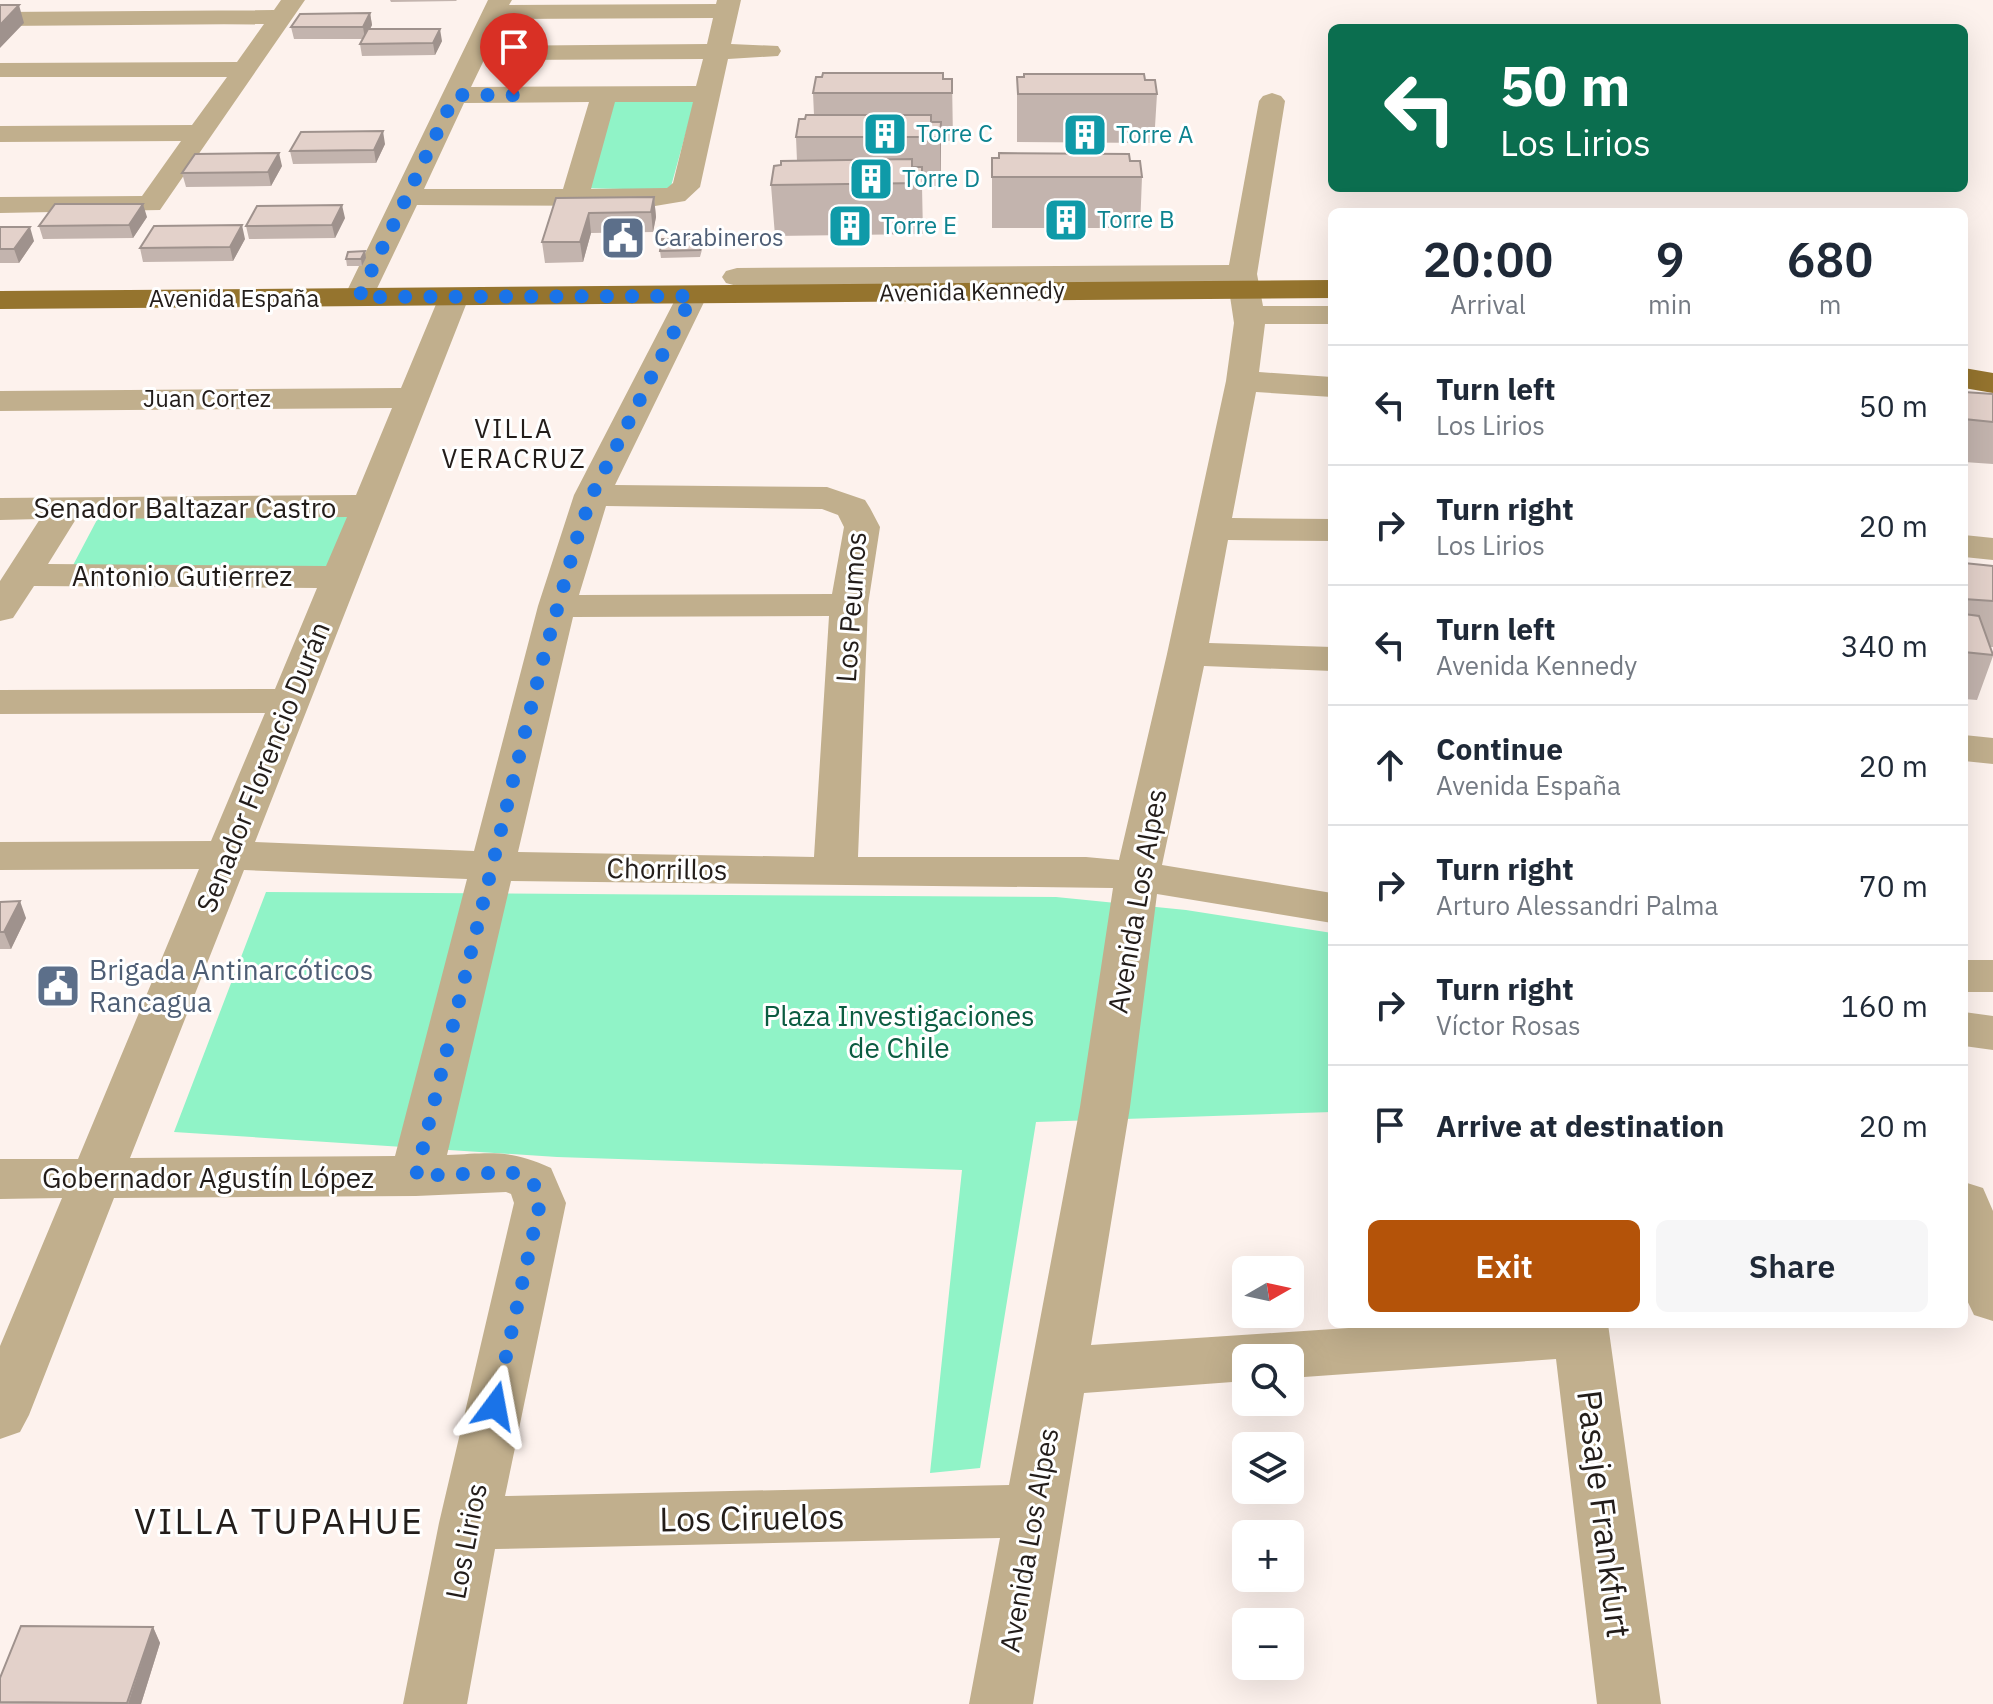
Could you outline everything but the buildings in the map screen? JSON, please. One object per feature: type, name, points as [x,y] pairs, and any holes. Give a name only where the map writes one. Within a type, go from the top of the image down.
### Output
[{"type":"main road","name":"Avenida Kennedy","points":[[611,296],[692,296],[972,284],[1245,292],[1328,289]]},
{"type":"main road","name":"Avenida España","points":[[0,300],[611,296]]},
{"type":"main road","points":[[1968,379],[1993,383]]},
{"type":"street","points":[[5,30],[31,18],[49,0]]},
{"type":"street","points":[[359,297],[406,197],[497,6],[728,6],[686,187],[675,195],[406,197]]},
{"type":"street","points":[[31,18],[287,8]]},
{"type":"street","points":[[0,205],[150,204],[287,8]]},
{"type":"street","points":[[475,53],[769,51]]},
{"type":"street","points":[[0,70],[246,69]]},
{"type":"street","points":[[455,95],[707,94]]},
{"type":"street","points":[[575,197],[604,95]]},
{"type":"street","name":"Avenida Los Alpes","points":[[1001,1704],[1105,1107],[1137,876],[1187,654],[1242,381],[1245,292],[1272,101]]},
{"type":"street","points":[[0,134],[200,133]]},
{"type":"street","name":"Avenida Kennedy","points":[[737,277],[931,285]]},
{"type":"street","name":"Avenida Kennedy","points":[[1245,292],[1328,314]]},
{"type":"street","points":[[416,1176],[557,606],[592,495],[692,296]]},
{"type":"street","name":"Senador Florencio Durán","points":[[0,1415],[454,297]]},
{"type":"street","points":[[1242,381],[1328,387]]},
{"type":"street","name":"Juan Cortez","points":[[0,401],[414,398]]},
{"type":"street","points":[[1968,406],[1993,410]]},
{"type":"street","name":"Los Peumos","points":[[592,495],[827,498],[852,508],[862,527],[849,605],[835,872]]},
{"type":"street","name":"Senador Baltazar Castro","points":[[0,509],[369,506]]},
{"type":"street","points":[[0,610],[65,508]]},
{"type":"street","points":[[1211,529],[1328,530]]},
{"type":"street","points":[[1968,546],[1993,549]]},
{"type":"street","name":"Antonio Gutierrez","points":[[22,575],[341,577]]},
{"type":"street","points":[[557,606],[849,605]]},
{"type":"street","points":[[1187,654],[1328,659]]},
{"type":"street","points":[[0,702],[291,701]]},
{"type":"street","points":[[1968,748],[1993,751]]},
{"type":"street","name":"Chorrillos","points":[[0,856],[228,855],[492,866],[835,872],[1043,870],[1137,876],[1328,907]]},
{"type":"street","points":[[1968,976],[1993,976]]},
{"type":"street","points":[[1968,1030],[1993,1033]]},
{"type":"street","name":"Los Lirios","points":[[416,1176],[511,1172],[533,1182],[540,1203],[469,1523],[435,1704]]},
{"type":"street","name":"Gobernador Agustín López","points":[[0,1179],[416,1176]]},
{"type":"street","points":[[1968,1215],[1993,1299]]},
{"type":"street","points":[[1059,1371],[1580,1330]]},
{"type":"street","name":"Pasaje Frankfurt","points":[[1580,1330],[1629,1704]]},
{"type":"street","name":"Los Ciruelos","points":[[469,1523],[1035,1511]]},
{"type":"green space","points":[[696,96],[670,190],[576,188],[605,97]]},
{"type":"green space","points":[[362,513],[336,568],[71,569],[99,516]]},
{"type":"green space","name":"Plaza Investigaciones de Chile","points":[[266,892],[1056,897],[1186,910],[1328,932],[1328,1112],[1036,1122],[980,1468],[930,1473],[962,1170],[557,1157],[174,1132]]},
{"type":"place","name":"Torre C","points":[[885,134]]},
{"type":"place","name":"Torre A","points":[[1085,135]]},
{"type":"place","name":"Torre D","points":[[871,179]]},
{"type":"place","name":"Torre B","points":[[1066,220]]},
{"type":"place","name":"Torre E","points":[[850,226]]},
{"type":"place","name":"Carabineros","points":[[623,238]]},
{"type":"place","name":"Brigada Antinarcóticos Rancagua","points":[[58,986]]},
{"type":"district","name":"VILLA VERACRUZ","points":[[514,444]]},
{"type":"district","name":"VILLA TUPAHUE","points":[[279,1521]]},
{"type":"route","points":[[495,1406],[540,1203],[533,1182],[511,1172],[416,1176],[542,663],[577,538],[592,495],[692,296],[359,297],[455,95],[514,95]]}]
